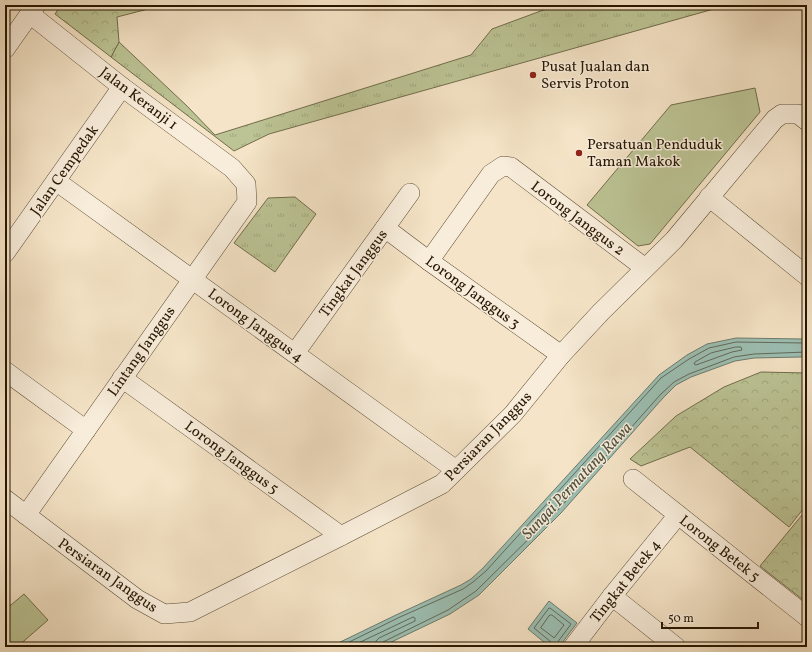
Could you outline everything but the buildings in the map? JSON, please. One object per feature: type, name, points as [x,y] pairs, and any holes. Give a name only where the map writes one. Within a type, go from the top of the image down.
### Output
[{"type":"street","points":[[5,49],[33,9]]},
{"type":"street","name":"Jalan Keranji 1","points":[[33,9],[122,87],[232,168],[246,184]]},
{"type":"street","name":"Jalan Cempedak","points":[[5,253],[122,87]]},
{"type":"street","name":"Persiaran Janggus","points":[[5,499],[137,599],[164,614],[190,612],[442,484],[514,414],[561,355],[601,312],[674,240],[775,119],[782,114],[803,118]]},
{"type":"street","name":"Lorong Janggus 2","points":[[429,261],[492,174],[503,166],[511,167],[645,268]]},
{"type":"street","name":"Lorong Janggus 4","points":[[56,181],[456,470]]},
{"type":"street","name":"Lintang Janggus","points":[[26,514],[247,202],[246,184]]},
{"type":"street","name":"Tingkat Janggus","points":[[295,353],[410,193]]},
{"type":"street","points":[[709,197],[807,276]]},
{"type":"street","name":"Lorong Janggus 3","points":[[385,228],[561,355]]},
{"type":"street","points":[[5,371],[86,430]]},
{"type":"street","name":"Lorong Janggus 5","points":[[122,378],[341,536]]},
{"type":"street","name":"Lorong Betek 5","points":[[633,479],[807,617]]},
{"type":"street","name":"Tingkat Betek 4","points":[[573,647],[612,596],[678,515]]},
{"type":"street","points":[[612,596],[676,647]]},
{"type":"green space","points":[[61,5],[147,5],[152,8],[117,17],[119,42],[111,57],[55,14]]},
{"type":"green space","points":[[557,5],[728,5],[269,134],[234,151],[111,57],[119,42],[187,106],[215,135],[471,55],[492,29]]},
{"type":"green space","points":[[755,88],[760,112],[650,244],[638,246],[587,205],[671,105]]},
{"type":"green space","points":[[295,197],[316,214],[275,272],[234,243],[268,198]]},
{"type":"green space","points":[[761,372],[807,373],[807,504],[789,527],[690,447],[641,466],[630,459],[676,416],[724,387]]},
{"type":"green space","points":[[807,509],[807,603],[760,566]]},
{"type":"green space","points":[[24,594],[48,620],[17,647],[5,647],[5,610]]},
{"type":"water","name":"Sungai Permatang Rawa","points":[[807,336],[807,355],[801,357],[754,358],[735,361],[691,377],[676,385],[561,513],[479,595],[450,614],[381,647],[330,647],[471,579],[483,568],[659,375],[687,355],[707,344],[736,338],[804,339]]},
{"type":"water","points":[[549,601],[577,623],[559,647],[550,647],[528,629]]},
{"type":"place","name":"Pusat Jualan dan Servis Proton","points":[[533,75]]},
{"type":"place","name":"Persatuan Penduduk Taman Makok","points":[[579,153]]}]
